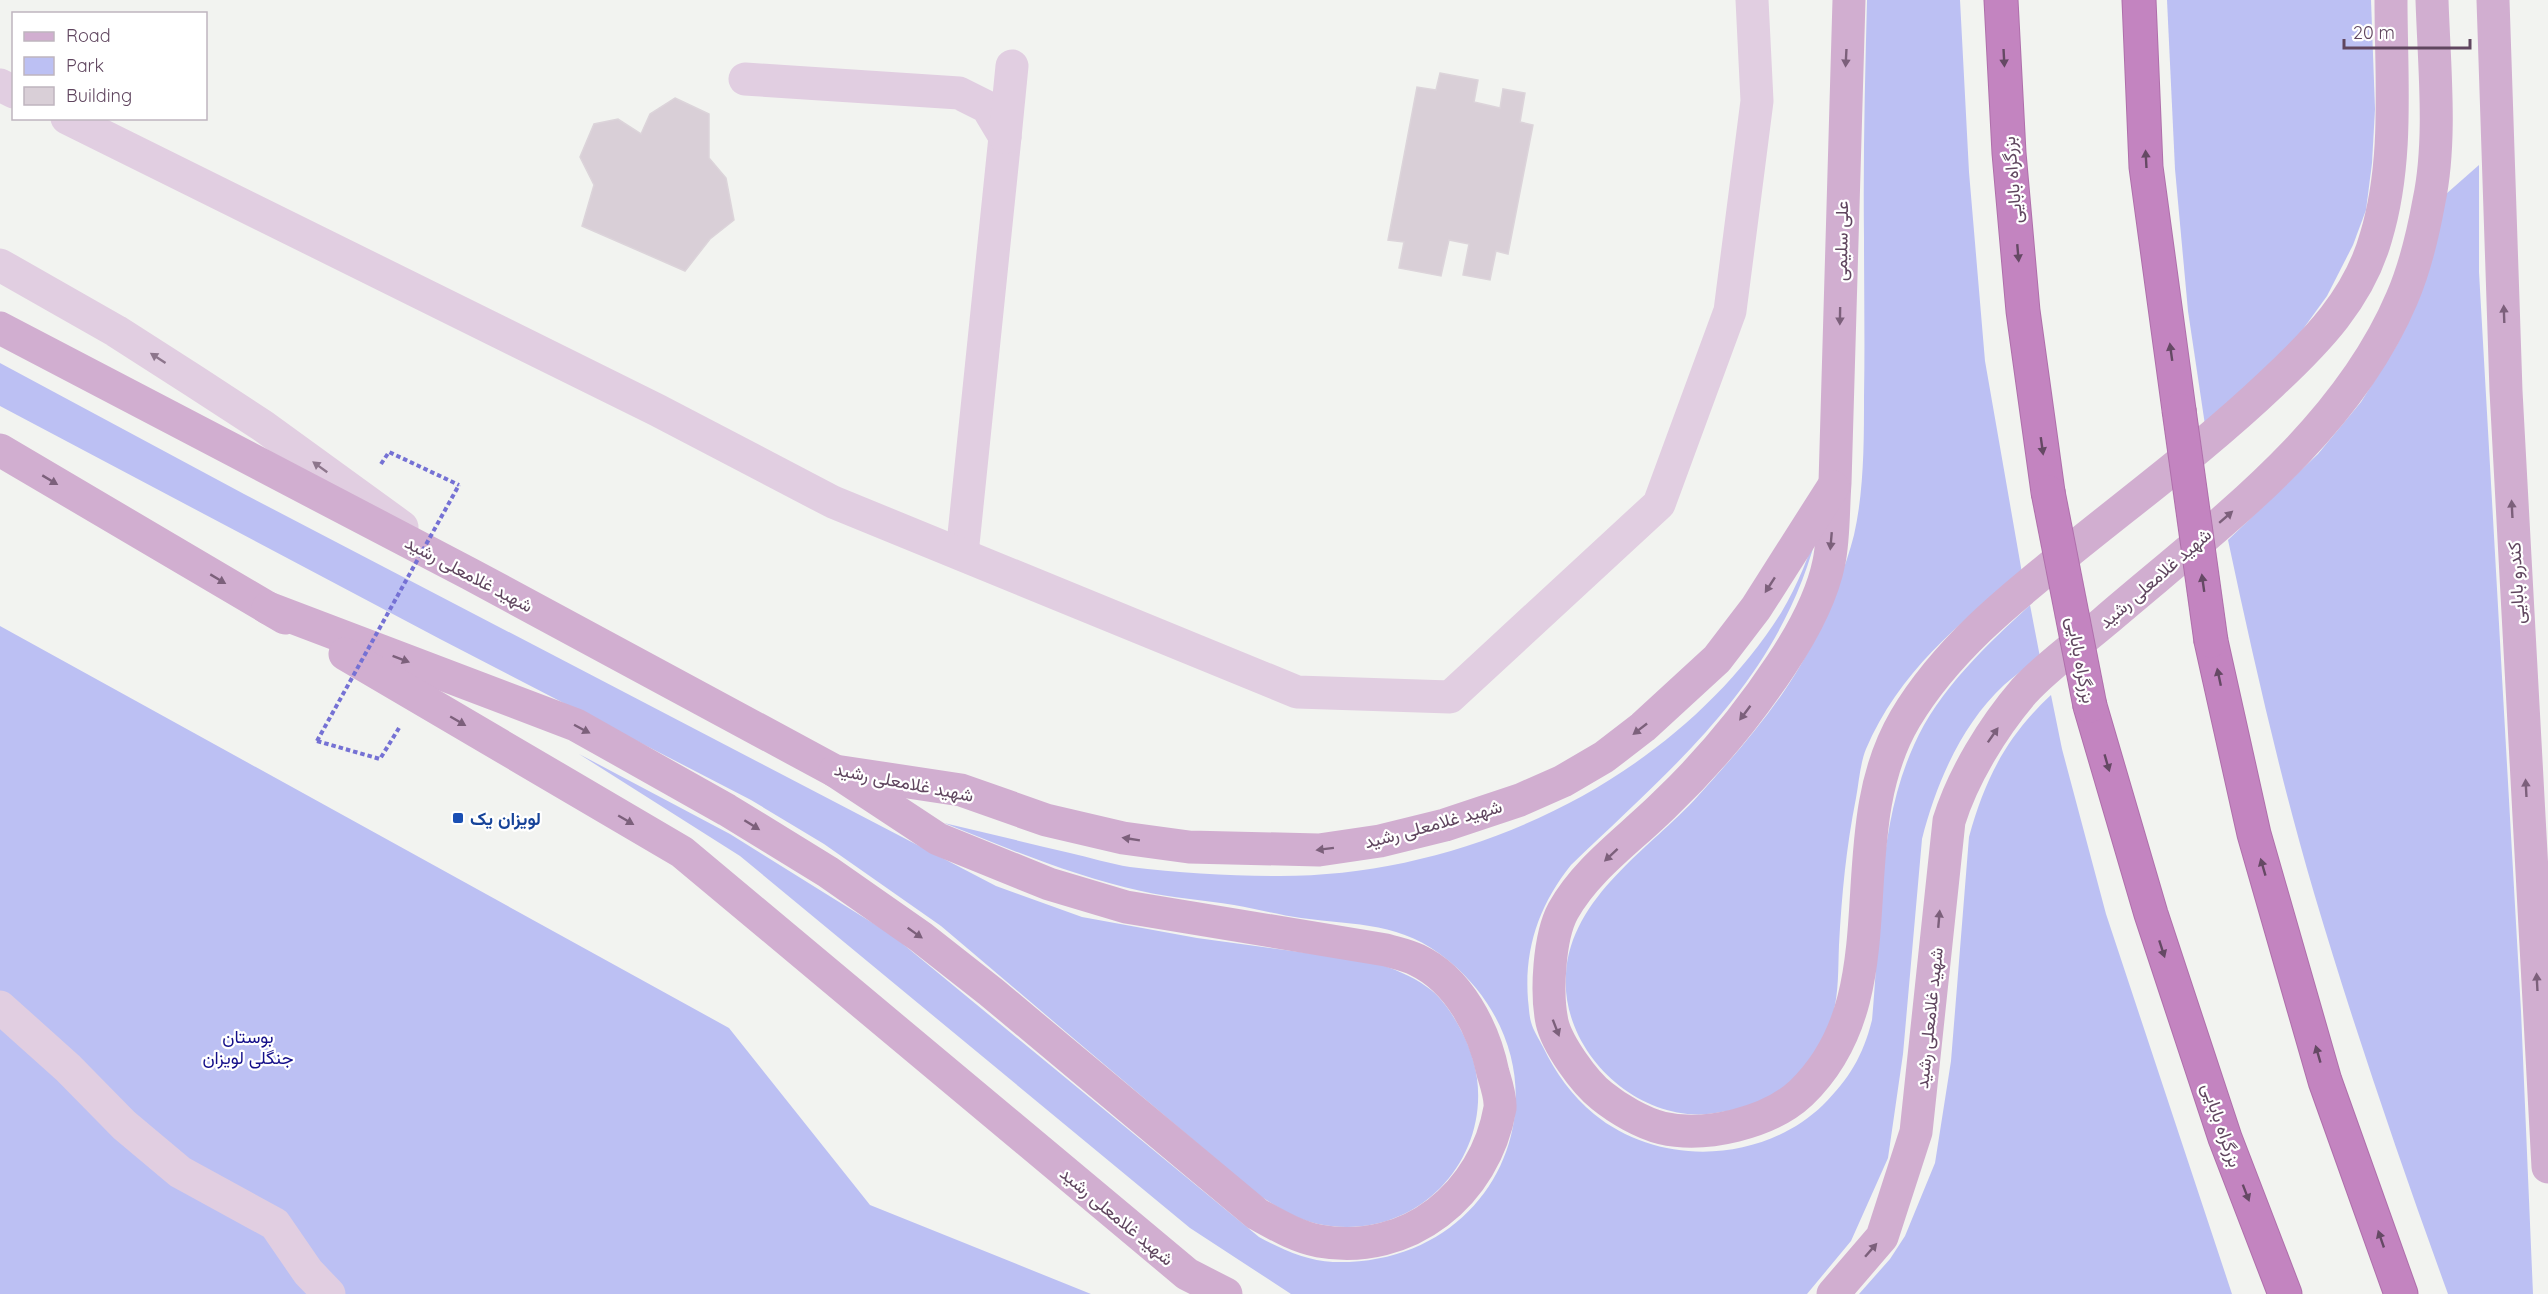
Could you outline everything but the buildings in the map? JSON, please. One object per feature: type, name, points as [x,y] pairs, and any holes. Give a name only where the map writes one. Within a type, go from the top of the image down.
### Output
[{"type":"highway","name":"بزرگراه بابایی","points":[[2001,0],[2009,153],[2023,311],[2048,492],[2090,706],[2154,925],[2225,1138],[2285,1294]]},
{"type":"highway","points":[[2139,0],[2146,167],[2211,641],[2254,834],[2325,1081],[2401,1294]]},
{"type":"main road","name":"علی سلیمی","points":[[1849,0],[1835,483],[1829,563],[1812,610],[1783,663],[1721,746],[1670,800],[1584,880],[1560,915],[1550,954],[1552,1024],[1573,1062],[1600,1095],[1634,1116],[1665,1129],[1719,1130],[1768,1116],[1797,1097],[1830,1061],[1847,1026],[1857,992],[1870,823],[1877,787],[1886,756],[1913,705],[1938,672],[2006,603],[2232,421],[2311,347],[2349,299],[2376,240],[2386,187],[2392,128],[2391,0]]},
{"type":"main road","name":"شهید غلامعلی رشید","points":[[1833,1294],[1882,1237],[1916,1132],[1949,821],[1959,791],[1980,754],[2025,691],[2245,501],[2307,439],[2365,367],[2402,298],[2414,264],[2430,199],[2435,92],[2432,0]]},
{"type":"main road","name":"کندرو بابایی","points":[[2493,0],[2506,391],[2548,1167]]},
{"type":"main road","name":"شهید غلامعلی رشید","points":[[0,328],[470,574],[835,771],[961,790],[1046,820],[1123,838],[1188,848],[1318,850],[1380,841],[1445,825],[1520,800],[1563,781],[1604,757],[1682,695],[1717,659],[1756,608],[1835,483]]},
{"type":"main road","name":"شهید غلامعلی رشید","points":[[0,450],[682,852],[758,919],[1187,1274],[1226,1294]]},
{"type":"main road","points":[[268,608],[576,725],[727,810],[828,872],[921,937],[1000,999],[1257,1214],[1287,1230],[1318,1240],[1344,1243],[1368,1242],[1393,1236],[1442,1211],[1470,1182],[1488,1152],[1500,1106],[1488,1048],[1471,1012],[1445,981],[1418,960],[1386,950],[1126,907],[1049,884],[938,839],[835,771]]},
{"type":"street","points":[[71,120],[657,410],[833,502],[1297,692],[1450,697],[1659,504],[1730,311],[1757,101],[1752,0]]},
{"type":"street","points":[[962,554],[1012,66]]},
{"type":"street","points":[[746,79],[959,93],[987,107],[1005,137]]},
{"type":"street","points":[[0,265],[116,331],[224,400],[470,574]]},
{"type":"street","points":[[0,1007],[68,1068],[124,1125],[180,1172],[275,1224],[308,1272],[329,1294]]},
{"type":"path","points":[[380,759],[317,741],[459,486],[389,452]]},
{"type":"green space","points":[[1867,0],[1960,0],[1969,172],[1985,361],[2022,573],[1953,630],[1932,651],[1895,697],[1866,749],[1847,853],[1835,1006],[1829,1027],[1822,1040],[1795,1078],[1772,1098],[1751,1107],[1736,1110],[1692,1114],[1663,1109],[1636,1097],[1612,1079],[1592,1057],[1577,1032],[1568,1004],[1566,974],[1571,946],[1582,921],[1597,897],[1636,855],[1698,796],[1750,737],[1781,696],[1820,628],[1847,559],[1854,535],[1862,484]]},
{"type":"green space","points":[[2167,0],[2371,0],[2375,109],[2372,163],[2366,210],[2353,245],[2327,296],[2290,347],[2205,425],[2188,311],[2175,169]]},
{"type":"green space","points":[[2479,165],[2479,272],[2521,1011],[2533,1294],[2448,1294],[2378,1095],[2314,893],[2268,717],[2228,540],[2318,454],[2361,402],[2397,345],[2409,319],[2446,194]]},
{"type":"green space","points":[[0,363],[244,494],[996,886],[1082,917],[1197,938],[1374,962],[1415,979],[1432,991],[1451,1012],[1461,1030],[1475,1068],[1478,1106],[1470,1142],[1452,1174],[1427,1199],[1396,1218],[1359,1226],[1318,1224],[1286,1212],[1257,1194],[941,926],[824,844],[751,800],[440,639],[0,406]]},
{"type":"green space","points":[[1820,522],[1803,577],[1781,626],[1754,671],[1688,752],[1571,865],[1560,880],[1536,928],[1531,945],[1527,981],[1531,1022],[1553,1065],[1571,1091],[1586,1107],[1620,1131],[1649,1144],[1680,1150],[1711,1152],[1742,1148],[1771,1138],[1799,1124],[1823,1105],[1840,1086],[1859,1056],[1872,1020],[1886,845],[1902,777],[1914,745],[1936,705],[1950,687],[1965,669],[2030,605],[2040,657],[2004,685],[1975,718],[1952,756],[1935,797],[1922,839],[1903,1054],[1888,1158],[1851,1241],[1807,1294],[1291,1294],[1190,1228],[740,856],[579,754],[730,834],[892,935],[1259,1237],[1295,1254],[1323,1261],[1333,1262],[1393,1255],[1443,1233],[1480,1198],[1505,1155],[1515,1106],[1510,1055],[1489,1006],[1449,961],[1414,939],[1378,927],[1293,917],[1116,885],[1041,861],[944,823],[1122,866],[1186,872],[1280,876],[1352,871],[1425,858],[1495,836],[1564,806],[1627,768],[1686,723],[1737,671],[1781,613],[1803,569]]},
{"type":"green space","name":"بوستان جنگلی لویزان","points":[[0,626],[729,1028],[870,1205],[1091,1294],[0,1294]]},
{"type":"green space","points":[[2051,695],[2062,749],[2106,914],[2232,1294],[1859,1294],[1890,1259],[1905,1236],[1935,1163],[1951,1061],[1969,837],[1975,816],[1990,778],[2009,743]]},
{"type":"place","name":"لویزان یک","points":[[458,818]]}]
